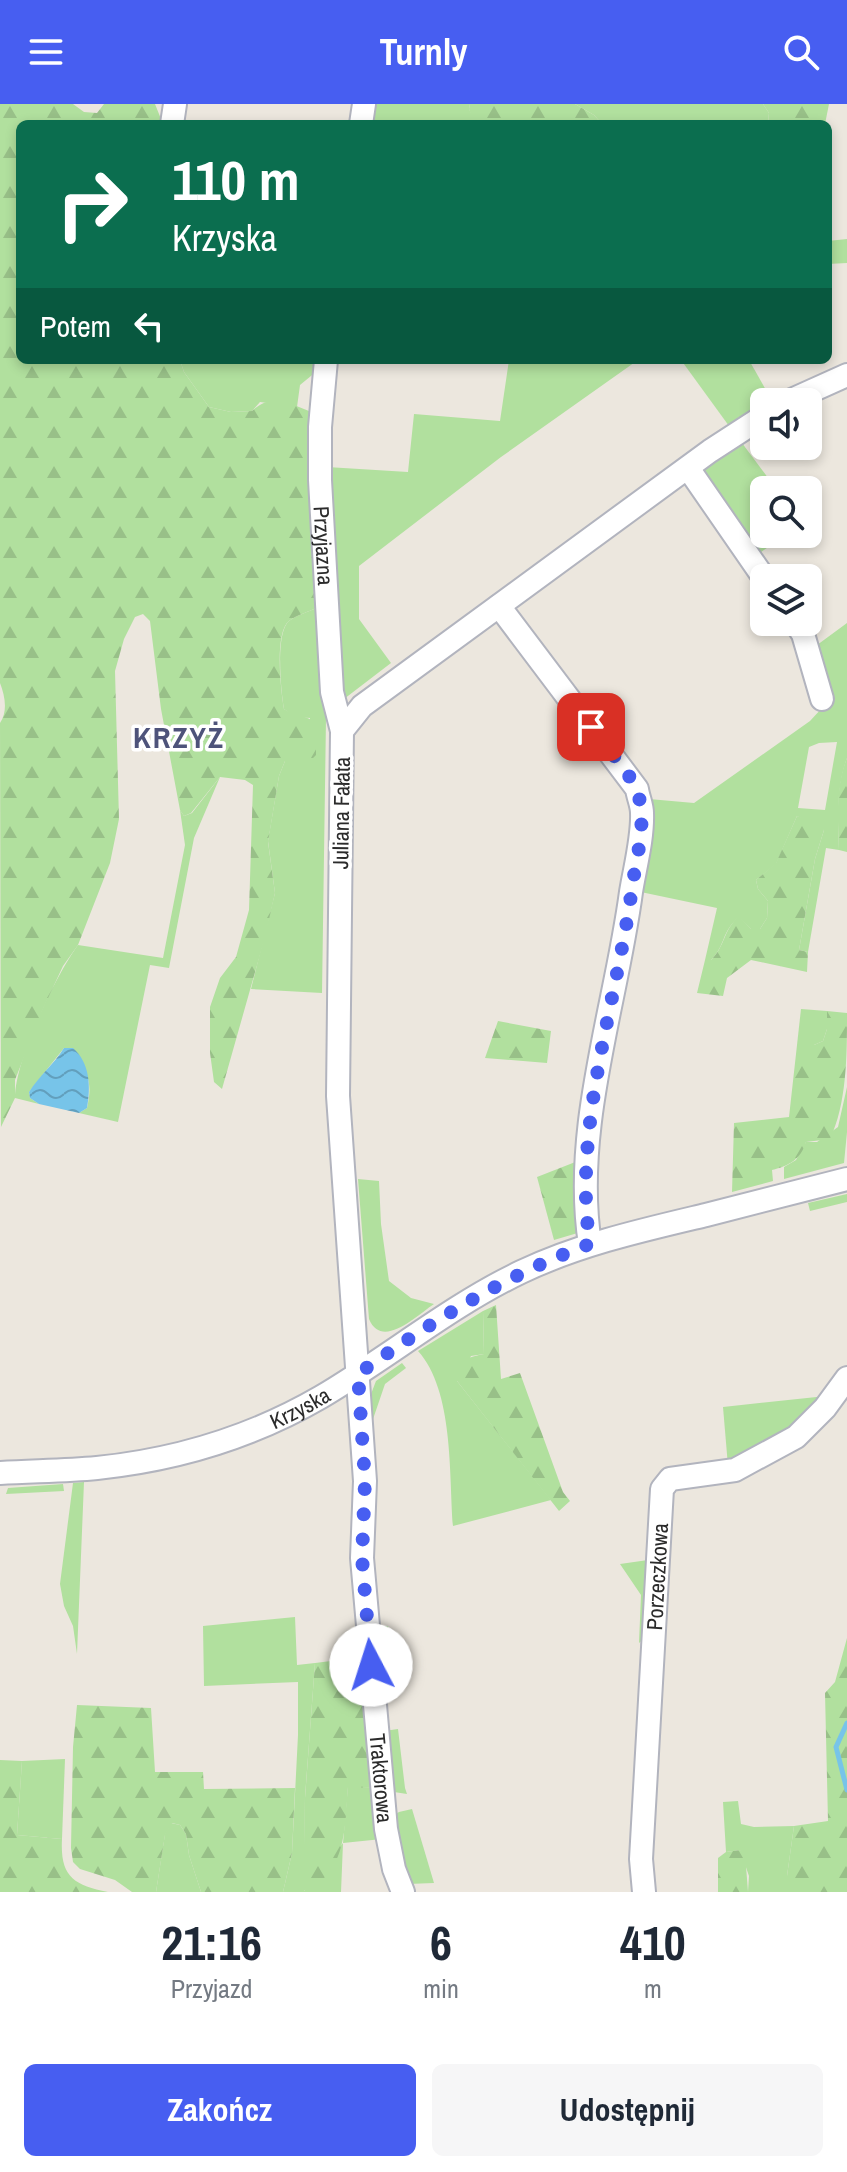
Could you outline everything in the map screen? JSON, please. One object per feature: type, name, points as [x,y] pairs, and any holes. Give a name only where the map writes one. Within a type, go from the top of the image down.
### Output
[{"type":"street","name":"Przyjazna","points":[[326,364],[320,427],[321,508],[332,692],[342,731]]},
{"type":"street","points":[[818,388],[847,375]]},
{"type":"street","name":"Juliana Fałata","points":[[358,1374],[338,1096],[342,731],[362,706],[750,426]]},
{"type":"street","points":[[688,468],[754,564]]},
{"type":"street","points":[[499,606],[637,789],[642,813],[628,918],[606,1029],[588,1146],[586,1219],[590,1244]]},
{"type":"street","points":[[804,636],[822,699]]},
{"type":"street","name":"Krzyska","points":[[0,1473],[96,1468],[151,1460],[248,1433],[285,1416],[358,1374],[461,1306],[519,1273],[590,1244],[847,1179]]},
{"type":"street","name":"Traktorowa","points":[[358,1374],[365,1481],[362,1558],[375,1718],[386,1829],[394,1869],[403,1892]]},
{"type":"street","name":"Porzeczkowa","points":[[644,1892],[641,1859],[662,1489],[670,1479],[735,1470],[796,1437],[825,1408],[847,1378]]},
{"type":"green space","points":[[0,104],[73,104],[84,112],[97,113],[104,104],[155,104],[161,120],[16,120],[16,364],[181,364],[209,407],[231,412],[252,411],[266,402],[280,401],[309,411],[312,419],[318,607],[295,617],[284,628],[280,663],[284,709],[316,723],[316,755],[310,761],[285,761],[279,776],[268,842],[275,893],[222,1089],[214,1082],[210,1053],[210,1007],[220,978],[236,957],[249,910],[253,785],[245,780],[220,777],[191,813],[184,816],[180,810],[161,709],[150,621],[143,614],[135,617],[124,639],[115,671],[119,819],[110,863],[78,945],[63,966],[42,1011],[15,1080],[15,1098],[1,1127],[0,723],[5,703],[0,683]]},
{"type":"green space","points":[[371,104],[470,104],[474,120],[368,120]]},
{"type":"green space","points":[[470,104],[575,104],[598,120],[473,120]]},
{"type":"green space","points":[[575,104],[763,104],[769,113],[768,120],[598,120]]},
{"type":"green space","points":[[763,104],[829,104],[826,120],[768,120],[769,113]]},
{"type":"green space","points":[[847,239],[847,263],[832,264],[832,241]]},
{"type":"green space","points":[[181,364],[318,364],[317,371],[300,385],[297,407],[260,402],[252,411],[231,412],[209,407]]},
{"type":"green space","points":[[508,364],[632,364],[501,457],[359,566],[359,619],[391,663],[344,699],[339,690],[327,467],[408,472],[414,414],[500,421]]},
{"type":"green space","points":[[684,364],[751,364],[765,388],[750,388],[750,412],[729,426]]},
{"type":"green space","points":[[739,439],[750,454],[750,460],[755,460],[767,476],[750,476],[750,543],[703,475],[703,468]]},
{"type":"green space","points":[[318,607],[331,717],[326,718],[322,993],[251,989],[275,893],[268,841],[279,776],[285,761],[310,761],[310,718],[295,717],[284,709],[280,663],[282,637],[289,621]]},
{"type":"green space","points":[[847,623],[847,758],[839,792],[839,850],[826,848],[808,952],[799,950],[815,859],[824,830],[797,816],[776,864],[756,880],[758,889],[768,901],[767,918],[760,929],[751,929],[739,917],[729,928],[716,954],[711,960],[705,960],[717,908],[636,891],[649,799],[694,803],[810,721],[822,708],[813,648]],"holes":[[[837,742],[825,810],[798,808],[809,747]]]},
{"type":"green space","points":[[847,758],[847,852],[839,850],[838,815],[839,792]]},
{"type":"green space","points":[[220,777],[194,838],[169,968],[150,965],[118,1122],[79,1113],[87,1108],[89,1081],[83,1068],[64,1048],[29,1092],[30,1098],[39,1104],[15,1098],[22,1063],[38,1019],[78,945],[163,958],[185,845],[180,810],[184,816],[192,813]]},
{"type":"green space","points":[[797,816],[822,824],[824,830],[815,859],[799,950],[808,952],[807,972],[751,960],[727,978],[723,996],[697,993],[705,960],[711,960],[716,954],[739,916],[751,929],[760,929],[767,918],[768,901],[758,889],[756,880],[776,863]]},
{"type":"green space","points":[[801,1009],[827,1011],[823,1041],[814,1045],[797,1045]]},
{"type":"green space","points":[[827,1011],[847,1013],[843,1094],[830,1139],[806,1142],[794,1161],[772,1170],[773,1181],[732,1192],[734,1123],[789,1117],[797,1045],[814,1045],[823,1041]]},
{"type":"green space","points":[[498,1021],[551,1031],[547,1063],[485,1058]]},
{"type":"green space","points":[[847,1087],[844,1163],[784,1179],[784,1167],[796,1160],[806,1142],[817,1142],[838,1127]]},
{"type":"green space","points":[[583,1159],[581,1232],[554,1240],[537,1177]]},
{"type":"green space","points":[[358,1179],[379,1181],[389,1281],[411,1298],[434,1304],[391,1331],[375,1328],[369,1319]]},
{"type":"green space","points":[[847,1194],[847,1202],[810,1211],[808,1203]]},
{"type":"green space","points":[[496,1305],[501,1379],[520,1373],[563,1492],[570,1501],[559,1511],[457,1381],[454,1372],[462,1361],[484,1354],[483,1311]]},
{"type":"green space","points":[[483,1311],[484,1354],[471,1356],[457,1381],[551,1500],[453,1526],[444,1410],[430,1368],[418,1351]]},
{"type":"green space","points":[[402,1363],[406,1368],[385,1384],[372,1422],[366,1423],[366,1396],[371,1394],[376,1381]]},
{"type":"green space","points":[[826,1396],[795,1429],[728,1466],[723,1407]]},
{"type":"green space","points":[[84,1482],[77,1654],[73,1626],[64,1606],[60,1584],[73,1483]]},
{"type":"green space","points":[[63,1484],[64,1491],[6,1494],[8,1488]]},
{"type":"green space","points":[[648,1560],[646,1637],[639,1643],[641,1595],[620,1564]]},
{"type":"green space","points":[[295,1617],[297,1665],[315,1663],[305,1797],[304,1891],[343,1843],[341,1892],[283,1892],[292,1853],[298,1682],[204,1686],[203,1626]]},
{"type":"green space","points":[[388,1626],[394,1686],[380,1688],[373,1628]]},
{"type":"green space","points":[[847,1638],[847,1892],[787,1892],[794,1826],[828,1821],[825,1693],[835,1682]]},
{"type":"green space","points":[[363,1657],[376,1788],[348,1787],[344,1833],[336,1862],[317,1884],[303,1891],[305,1798],[315,1663]]},
{"type":"green space","points":[[77,1705],[151,1708],[155,1772],[203,1772],[204,1789],[295,1788],[292,1853],[283,1892],[201,1892],[186,1834],[180,1825],[172,1823],[165,1835],[156,1892],[132,1892],[115,1880],[80,1869],[73,1862],[71,1848]]},
{"type":"green space","points":[[398,1729],[407,1794],[394,1792],[384,1731]]},
{"type":"green space","points":[[65,1759],[62,1839],[17,1835],[22,1761]]},
{"type":"green space","points":[[0,1760],[22,1761],[17,1835],[62,1839],[63,1862],[71,1877],[86,1886],[108,1892],[0,1892]]},
{"type":"green space","points":[[348,1786],[376,1788],[382,1839],[343,1843]]},
{"type":"green space","points":[[738,1801],[741,1824],[754,1827],[794,1826],[787,1892],[748,1892],[749,1876],[740,1850],[726,1852],[723,1802]]},
{"type":"green space","points":[[412,1809],[434,1883],[408,1884],[391,1817]]},
{"type":"green space","points":[[171,1823],[180,1825],[186,1834],[201,1892],[156,1892],[165,1834]]},
{"type":"green space","points":[[740,1850],[745,1853],[748,1892],[718,1892],[718,1858],[726,1852]]},
{"type":"water","points":[[64,1048],[73,1048],[79,1054],[88,1076],[87,1108],[79,1113],[39,1104],[30,1098],[29,1092]]},
{"type":"waterway","points":[[847,1723],[836,1747],[847,1790]]},
{"type":"district","name":"KRZYŻ","points":[[179,738]]},
{"type":"route","points":[[371,1665],[362,1558],[365,1481],[358,1374],[419,1332],[519,1273],[590,1244],[586,1219],[588,1146],[606,1029],[628,918],[642,813],[637,789],[591,727]]}]
